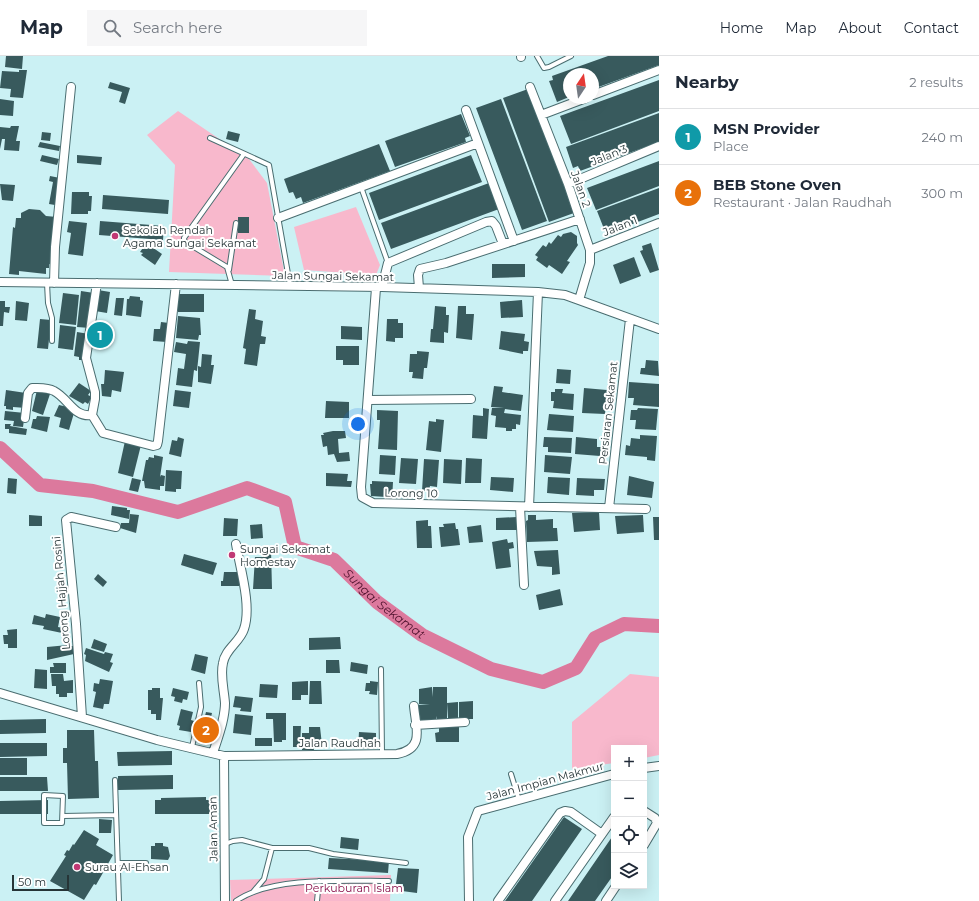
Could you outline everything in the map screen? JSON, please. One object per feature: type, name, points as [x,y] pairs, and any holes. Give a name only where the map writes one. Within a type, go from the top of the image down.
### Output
[{"type":"street","points":[[599,93],[659,70]]},
{"type":"street","points":[[50,282],[55,247],[70,87]]},
{"type":"street","name":"Jalan 2","points":[[530,87],[568,184],[590,250],[590,263],[578,300]]},
{"type":"street","points":[[541,115],[570,104]]},
{"type":"street","points":[[466,110],[514,241]]},
{"type":"street","points":[[278,218],[478,143]]},
{"type":"street","name":"Jalan 3","points":[[568,184],[659,146]]},
{"type":"street","points":[[419,288],[418,275],[420,269],[446,263],[580,219]]},
{"type":"street","points":[[388,263],[492,221],[496,226],[503,244]]},
{"type":"street","name":"Jalan 1","points":[[590,250],[659,223]]},
{"type":"street","name":"Lorong 10","points":[[388,263],[379,288],[368,400],[361,487],[362,497],[373,503],[646,509]]},
{"type":"street","name":"Jalan Sungai Sekamat","points":[[0,282],[419,288],[538,292],[565,295],[659,329]]},
{"type":"street","points":[[97,283],[86,358],[96,399],[92,416],[103,433],[153,446],[157,445],[176,284]]},
{"type":"street","points":[[529,507],[538,292]]},
{"type":"street","name":"Persiaran Sekamat","points":[[609,508],[630,319]]},
{"type":"street","points":[[25,418],[28,393],[32,388],[47,388],[54,391],[80,415],[92,416]]},
{"type":"street","points":[[368,400],[471,399]]},
{"type":"street","points":[[520,506],[524,585]]},
{"type":"street","name":"Lorong Hajjah Rosini","points":[[82,717],[76,624],[66,520],[72,517],[116,527]]},
{"type":"street","points":[[213,753],[224,711],[222,673],[223,661],[244,631],[246,620],[246,605],[236,544]]},
{"type":"street","name":"Jalan Raudhah","points":[[0,693],[157,740],[192,747],[224,756],[382,754],[407,752],[413,748],[417,740],[414,706]]},
{"type":"street","points":[[415,725],[465,722]]},
{"type":"street","name":"Jalan Aman","points":[[224,756],[225,901]]},
{"type":"street","points":[[647,768],[659,766]]},
{"type":"street","name":"Jalan Impian Makmur","points":[[469,901],[468,837],[478,811],[611,775]]},
{"type":"street","points":[[498,901],[560,813],[565,811],[571,812],[602,834]]},
{"type":"street","points":[[647,813],[655,818],[657,823],[647,840]]},
{"type":"street","points":[[555,901],[611,821]]},
{"type":"street","points":[[606,901],[614,889]]},
{"type":"lane","points":[[537,56],[544,68],[571,56]]},
{"type":"lane","points":[[210,138],[269,165],[290,286]]},
{"type":"lane","points":[[229,270],[184,241],[184,238],[244,154]]},
{"type":"lane","points":[[360,187],[388,263]]},
{"type":"lane","points":[[232,285],[229,270],[236,223]]},
{"type":"lane","points":[[50,282],[48,303],[52,318],[52,341]]},
{"type":"lane","points":[[381,669],[382,754]]},
{"type":"lane","points":[[192,747],[201,707],[199,683]]},
{"type":"lane","points":[[511,774],[519,800]]},
{"type":"lane","points":[[115,780],[119,901]]},
{"type":"lane","points":[[44,795],[63,796],[62,816],[62,823],[44,822],[44,795]]},
{"type":"lane","points":[[62,816],[116,815]]},
{"type":"lane","points":[[224,844],[242,840],[272,848],[309,848],[333,854],[406,863]]},
{"type":"lane","points":[[252,893],[264,879],[272,848]]},
{"type":"lane","points":[[118,862],[146,863]]},
{"type":"lane","points":[[317,901],[319,881]]},
{"type":"lane","points":[[236,901],[252,893],[282,886],[319,881],[388,881]]},
{"type":"green space","points":[[178,111],[249,159],[267,183],[285,276],[169,272],[175,165],[147,135]]},
{"type":"green space","points":[[356,207],[380,265],[376,275],[304,270],[294,227]]},
{"type":"green space","points":[[630,674],[659,677],[659,755],[647,757],[647,745],[611,745],[611,763],[572,769],[572,722]]},
{"type":"green space","name":"Perkuburan Islam","points":[[391,875],[390,901],[231,901],[230,880]]},
{"type":"building","points":[[6,56],[23,56],[22,69],[5,67]]},
{"type":"building","points":[[608,56],[659,56],[659,65],[599,87],[599,68],[574,68]]},
{"type":"building","points":[[19,70],[27,70],[23,98],[10,97],[11,89],[0,88],[2,71],[19,72]]},
{"type":"building","points":[[563,72],[563,100],[557,102],[549,81],[553,80],[552,76]]},
{"type":"building","points":[[659,80],[659,111],[571,144],[560,116],[593,104],[599,104],[599,102]]},
{"type":"building","points":[[110,82],[130,88],[125,104],[119,102],[122,92],[108,88]]},
{"type":"building","points":[[528,89],[574,213],[549,222],[503,98]]},
{"type":"building","points":[[0,99],[14,101],[13,116],[0,115]]},
{"type":"building","points":[[501,99],[547,221],[522,230],[476,108]]},
{"type":"building","points":[[659,113],[659,142],[580,171],[578,166],[573,168],[566,147]]},
{"type":"building","points":[[461,114],[470,136],[465,138],[466,142],[395,167],[385,141]]},
{"type":"building","points":[[11,126],[19,126],[16,141],[20,141],[19,151],[4,150],[5,139],[2,139],[0,149],[0,127],[10,128]]},
{"type":"building","points":[[228,131],[240,134],[238,142],[226,139]]},
{"type":"building","points":[[42,132],[51,133],[50,141],[41,140]]},
{"type":"building","points":[[40,142],[60,146],[59,151],[38,147]]},
{"type":"building","points":[[379,144],[390,171],[303,203],[301,197],[296,199],[293,192],[289,193],[284,179]]},
{"type":"building","points":[[42,155],[59,159],[57,165],[40,161]]},
{"type":"building","points":[[77,155],[102,157],[101,165],[77,163]]},
{"type":"building","points":[[471,155],[482,182],[379,220],[369,193]]},
{"type":"building","points":[[659,161],[659,186],[596,210],[587,188]]},
{"type":"building","points":[[50,176],[60,178],[55,205],[49,204],[53,182],[49,181]]},
{"type":"building","points":[[489,183],[499,209],[391,249],[381,223]]},
{"type":"building","points":[[0,184],[15,185],[13,201],[2,200]]},
{"type":"building","points":[[659,188],[659,214],[606,234],[597,211]]},
{"type":"building","points":[[72,192],[89,192],[89,196],[92,196],[91,211],[88,211],[88,214],[71,214]]},
{"type":"building","points":[[103,195],[169,200],[168,214],[102,209]]},
{"type":"building","points":[[29,209],[40,210],[46,216],[57,217],[53,265],[49,264],[49,268],[46,268],[46,274],[19,271],[19,275],[9,274],[13,227],[15,228],[16,218],[21,218],[21,213]]},
{"type":"building","points":[[238,217],[249,217],[249,233],[238,233]]},
{"type":"building","points":[[69,221],[87,223],[83,256],[68,254],[71,233],[67,232]]},
{"type":"building","points":[[100,221],[164,226],[163,240],[99,235]]},
{"type":"building","points":[[571,232],[577,236],[578,245],[567,261],[570,262],[562,274],[549,265],[547,268],[536,260],[538,257],[535,255],[543,245],[546,247],[549,242],[551,244],[558,235],[561,237],[563,234]]},
{"type":"building","points":[[651,243],[659,270],[650,273],[640,251],[643,250],[642,246]]},
{"type":"building","points":[[145,245],[148,247],[149,245],[162,254],[155,265],[141,255],[143,253],[140,252]]},
{"type":"building","points":[[634,257],[641,276],[620,284],[613,265]]},
{"type":"building","points":[[492,264],[525,264],[525,277],[492,278]]},
{"type":"building","points":[[98,290],[110,292],[107,313],[95,311]]},
{"type":"building","points":[[81,291],[94,293],[90,328],[77,327]]},
{"type":"building","points":[[63,293],[79,295],[76,325],[59,323]]},
{"type":"building","points":[[178,294],[204,294],[204,312],[178,312]]},
{"type":"building","points":[[130,296],[140,297],[140,300],[143,301],[141,317],[126,315],[127,299],[129,299]]},
{"type":"building","points":[[116,298],[124,298],[122,316],[114,315]]},
{"type":"building","points":[[522,300],[523,317],[501,318],[500,302]]},
{"type":"building","points":[[0,301],[5,301],[5,307],[10,307],[9,313],[4,312],[3,326],[0,326]]},
{"type":"building","points":[[16,301],[29,303],[27,321],[15,320]]},
{"type":"building","points":[[435,306],[446,307],[446,315],[449,315],[448,333],[444,332],[444,343],[430,342]]},
{"type":"building","points":[[458,306],[466,306],[466,314],[474,314],[472,340],[456,338]]},
{"type":"building","points":[[249,309],[256,310],[255,319],[263,321],[261,336],[266,337],[265,344],[260,344],[257,366],[244,364],[246,349],[243,348]]},
{"type":"building","points":[[178,316],[200,318],[201,335],[199,335],[198,340],[176,338]]},
{"type":"building","points":[[40,319],[51,320],[48,349],[37,348]]},
{"type":"building","points":[[387,319],[398,319],[398,323],[403,323],[403,338],[395,338],[395,342],[386,341]]},
{"type":"building","points":[[95,322],[109,324],[106,346],[99,345],[98,348],[91,347]]},
{"type":"building","points":[[161,322],[169,323],[167,342],[153,341],[154,329],[160,329]]},
{"type":"building","points":[[60,325],[76,327],[73,350],[58,348]]},
{"type":"building","points":[[341,326],[362,327],[362,340],[341,339]]},
{"type":"building","points":[[501,331],[525,334],[524,341],[529,342],[528,351],[523,351],[523,354],[499,349]]},
{"type":"building","points":[[77,332],[89,334],[86,360],[79,360],[79,357],[74,356]]},
{"type":"building","points":[[188,341],[200,342],[197,371],[194,370],[192,387],[176,385],[178,368],[184,369],[186,354],[174,352],[176,342],[187,344]]},
{"type":"building","points":[[336,346],[359,346],[359,365],[343,365],[343,360],[336,360]]},
{"type":"building","points":[[417,351],[429,352],[427,368],[424,368],[423,379],[412,378],[413,372],[409,372],[410,354],[417,354]]},
{"type":"building","points":[[202,354],[212,355],[211,365],[214,365],[211,384],[198,382],[198,366],[201,367]]},
{"type":"building","points":[[646,360],[658,361],[659,376],[640,374],[641,368],[645,368]]},
{"type":"building","points":[[557,369],[571,370],[570,384],[556,383]]},
{"type":"building","points":[[105,370],[124,372],[121,392],[112,390],[111,397],[102,396],[101,384],[104,384]]},
{"type":"building","points":[[629,382],[659,384],[659,407],[633,405],[634,398],[628,398]]},
{"type":"building","points":[[79,383],[91,391],[88,395],[92,397],[88,404],[85,402],[83,404],[69,396]]},
{"type":"building","points":[[494,386],[503,387],[502,392],[523,395],[521,411],[505,409],[504,413],[521,415],[520,425],[516,424],[516,429],[512,429],[512,431],[506,431],[506,428],[495,427],[496,416],[491,415],[492,408],[504,408],[491,407]]},
{"type":"building","points":[[584,388],[607,390],[605,414],[582,413]]},
{"type":"building","points":[[555,389],[563,389],[562,393],[574,394],[573,410],[553,408],[554,401],[551,401],[551,392],[555,392]]},
{"type":"building","points":[[6,390],[26,393],[26,408],[13,407],[13,410],[6,409],[6,406],[4,406]]},
{"type":"building","points":[[37,390],[50,394],[43,415],[32,411]]},
{"type":"building","points":[[175,390],[191,392],[189,408],[173,406]]},
{"type":"building","points":[[326,401],[349,402],[349,418],[325,418]]},
{"type":"building","points":[[59,405],[72,408],[71,412],[74,413],[69,430],[59,427],[61,418],[54,416]]},
{"type":"building","points":[[483,408],[489,409],[487,439],[472,438],[473,415],[483,416]]},
{"type":"building","points":[[638,408],[658,409],[656,430],[635,429],[636,420],[630,420],[631,410],[637,410]]},
{"type":"building","points":[[377,410],[398,411],[397,450],[378,449],[380,420],[377,420]]},
{"type":"building","points":[[5,411],[25,413],[23,427],[13,426],[14,421],[4,420]]},
{"type":"building","points":[[549,414],[574,416],[573,432],[547,430]]},
{"type":"building","points":[[37,416],[50,417],[47,432],[31,428],[33,419],[36,419]]},
{"type":"building","points":[[436,419],[444,420],[441,452],[426,450],[429,421],[436,422]]},
{"type":"building","points":[[5,424],[11,424],[10,426],[27,429],[26,435],[9,433],[9,429],[5,429]]},
{"type":"building","points":[[345,431],[346,438],[338,439],[339,453],[349,452],[350,461],[337,462],[334,454],[328,455],[327,446],[323,447],[321,435],[324,435],[323,433]]},
{"type":"building","points":[[640,435],[657,436],[655,461],[647,460],[647,457],[625,455],[626,445],[630,446],[631,438],[640,439]]},
{"type":"building","points":[[178,437],[184,439],[181,457],[169,454],[172,440],[177,441]]},
{"type":"building","points":[[544,437],[572,438],[571,453],[548,452],[548,447],[543,447]]},
{"type":"building","points":[[576,437],[597,439],[597,447],[601,447],[600,456],[575,454]]},
{"type":"building","points":[[125,441],[141,445],[133,477],[118,473]]},
{"type":"building","points":[[154,455],[163,457],[160,477],[161,475],[165,476],[164,486],[160,486],[160,490],[145,488],[144,481],[142,481],[146,460],[148,460],[149,457],[154,458]]},
{"type":"building","points":[[380,455],[396,456],[395,475],[379,474]]},
{"type":"building","points":[[545,455],[572,457],[570,474],[544,472]]},
{"type":"building","points":[[401,458],[418,459],[416,484],[399,483]]},
{"type":"building","points":[[466,458],[482,459],[481,483],[465,483]]},
{"type":"building","points":[[424,459],[439,460],[437,487],[430,486],[429,491],[422,491]]},
{"type":"building","points":[[444,459],[462,460],[461,484],[443,483]]},
{"type":"building","points":[[166,470],[182,471],[181,489],[176,489],[176,492],[165,491]]},
{"type":"building","points":[[326,473],[348,474],[347,481],[352,481],[351,487],[326,486]]},
{"type":"building","points":[[629,476],[654,482],[652,498],[627,495]]},
{"type":"building","points":[[491,477],[514,478],[513,492],[490,490]]},
{"type":"building","points":[[548,477],[570,478],[569,495],[547,493]]},
{"type":"building","points":[[8,478],[17,479],[16,494],[7,493]]},
{"type":"building","points":[[132,478],[141,480],[138,492],[129,490]]},
{"type":"building","points":[[577,478],[605,479],[604,490],[594,490],[594,496],[576,495]]},
{"type":"building","points":[[372,481],[393,482],[392,501],[386,501],[386,497],[371,496],[370,484],[372,484]]},
{"type":"building","points":[[112,506],[127,508],[127,510],[130,510],[129,519],[111,515]]},
{"type":"building","points":[[599,512],[600,530],[574,532],[572,513]]},
{"type":"building","points":[[130,514],[139,515],[136,533],[120,528],[121,523],[129,523]]},
{"type":"building","points":[[29,515],[42,516],[42,526],[29,526]]},
{"type":"building","points":[[528,515],[536,515],[536,520],[553,519],[553,528],[557,528],[558,541],[527,542],[526,521],[528,520]]},
{"type":"building","points":[[643,515],[644,532],[617,534],[615,516]]},
{"type":"building","points":[[517,517],[517,530],[496,530],[496,518]]},
{"type":"building","points":[[653,517],[659,517],[659,540],[654,540]]},
{"type":"building","points":[[224,518],[238,519],[237,536],[223,536]]},
{"type":"building","points":[[428,520],[428,526],[431,526],[432,548],[417,548],[416,521]]},
{"type":"building","points":[[455,523],[456,529],[458,529],[460,545],[441,547],[439,527],[444,527],[443,524]]},
{"type":"building","points":[[262,524],[263,538],[251,539],[250,525]]},
{"type":"building","points":[[481,525],[483,542],[469,543],[467,527]]},
{"type":"building","points":[[507,539],[508,543],[513,542],[514,548],[509,549],[511,567],[496,569],[492,542]]},
{"type":"building","points":[[271,549],[272,589],[253,589],[255,557],[263,557],[263,550]]},
{"type":"building","points":[[558,550],[560,574],[552,575],[552,567],[537,566],[534,551]]},
{"type":"building","points":[[184,554],[217,563],[213,575],[181,565]]},
{"type":"building","points":[[224,572],[239,572],[239,586],[221,586]]},
{"type":"building","points":[[98,574],[107,582],[103,587],[94,579]]},
{"type":"building","points":[[560,589],[563,605],[539,610],[536,595]]},
{"type":"building","points":[[46,614],[60,617],[58,627],[63,628],[62,633],[43,629],[44,626],[32,624],[34,615],[45,618]]},
{"type":"building","points":[[17,629],[17,648],[8,648],[8,644],[4,644],[3,635],[8,635],[7,630]]},
{"type":"building","points":[[340,637],[341,649],[309,650],[309,638]]},
{"type":"building","points":[[94,639],[107,644],[104,652],[91,648]]},
{"type":"building","points":[[68,645],[74,646],[74,654],[47,660],[47,647]]},
{"type":"building","points":[[86,648],[104,654],[105,652],[113,654],[110,662],[113,663],[109,672],[85,661],[86,655],[84,654]]},
{"type":"building","points":[[195,654],[208,657],[205,674],[191,670]]},
{"type":"building","points":[[326,660],[339,660],[340,673],[326,673]]},
{"type":"building","points":[[351,662],[368,665],[367,674],[350,671]]},
{"type":"building","points":[[53,663],[66,663],[66,673],[50,673],[50,667],[54,667]]},
{"type":"building","points":[[35,669],[47,670],[47,689],[34,688]]},
{"type":"building","points":[[51,674],[63,674],[64,681],[73,680],[73,693],[67,693],[67,697],[59,697],[59,694],[56,694],[56,686],[52,686]]},
{"type":"building","points":[[100,679],[113,681],[109,704],[104,704],[103,709],[93,707],[96,692],[93,691],[94,683],[99,684]]},
{"type":"building","points":[[308,681],[308,695],[301,695],[301,700],[292,700],[292,682]]},
{"type":"building","points":[[310,681],[321,681],[322,704],[309,704]]},
{"type":"building","points":[[370,681],[378,682],[377,695],[369,694],[370,691],[365,691],[366,683],[370,683]]},
{"type":"building","points":[[260,684],[278,685],[277,698],[259,697]]},
{"type":"building","points":[[432,687],[433,697],[433,687],[447,687],[447,720],[437,721],[436,716],[436,721],[418,722],[417,705],[430,704],[419,704],[419,689]]},
{"type":"building","points":[[152,688],[160,688],[160,698],[163,698],[161,720],[156,720],[156,714],[151,714],[151,710],[148,710],[148,690],[152,690]]},
{"type":"building","points":[[173,688],[189,692],[187,700],[183,699],[182,703],[174,701],[175,697],[171,696]]},
{"type":"building","points":[[235,696],[253,698],[251,712],[240,711],[241,708],[233,707]]},
{"type":"building","points":[[473,701],[473,719],[459,719],[459,702]]},
{"type":"building","points":[[458,702],[458,718],[448,718],[447,703]]},
{"type":"building","points":[[181,709],[193,712],[191,720],[194,721],[191,732],[179,730],[180,726],[177,725]]},
{"type":"building","points":[[206,712],[212,713],[208,729],[212,730],[210,739],[200,736]]},
{"type":"building","points":[[266,713],[286,713],[286,740],[282,740],[282,742],[274,742],[273,719],[266,719]]},
{"type":"building","points":[[235,714],[253,716],[251,735],[233,733]]},
{"type":"building","points":[[46,719],[46,733],[0,734],[0,720]]},
{"type":"building","points":[[448,725],[459,725],[459,742],[436,742],[435,733],[439,732],[439,727],[448,727]]},
{"type":"building","points":[[293,726],[301,726],[300,747],[293,747]]},
{"type":"building","points":[[309,727],[320,727],[322,745],[313,745],[314,750],[302,750],[302,733],[309,733]]},
{"type":"building","points":[[67,730],[94,730],[95,761],[98,761],[99,798],[68,799],[67,763],[63,763],[63,748],[67,748]]},
{"type":"building","points":[[359,732],[376,733],[376,749],[358,748]]},
{"type":"building","points":[[255,738],[272,738],[272,746],[255,746]]},
{"type":"building","points":[[0,743],[47,743],[47,756],[0,757]]},
{"type":"building","points":[[172,751],[172,765],[118,766],[117,752]]},
{"type":"building","points":[[0,758],[27,758],[27,775],[0,775]]},
{"type":"building","points":[[173,775],[173,789],[118,790],[118,776]]},
{"type":"building","points":[[0,777],[47,777],[48,791],[0,791]]},
{"type":"building","points":[[206,797],[206,800],[213,800],[213,814],[155,814],[155,800],[161,800],[161,798]]},
{"type":"building","points":[[48,800],[48,814],[0,814],[0,801]]},
{"type":"building","points":[[564,817],[582,829],[532,901],[505,901]]},
{"type":"building","points":[[99,819],[112,820],[111,833],[99,833]]},
{"type":"building","points":[[84,830],[99,839],[96,845],[113,855],[96,885],[94,884],[84,900],[50,881],[66,856],[64,855],[67,850],[69,851]]},
{"type":"building","points":[[341,837],[359,839],[358,850],[340,848]]},
{"type":"building","points":[[611,838],[611,878],[595,901],[568,901]]},
{"type":"building","points":[[155,843],[163,843],[163,846],[168,847],[170,856],[168,860],[151,859],[151,846],[155,846]]},
{"type":"building","points":[[329,858],[389,861],[388,873],[328,869]]},
{"type":"building","points":[[398,868],[419,869],[417,893],[402,891],[403,884],[396,884]]},
{"type":"waterway","name":"Sungai Sekamat","points":[[0,448],[40,485],[93,491],[178,512],[247,488],[285,502],[295,547],[334,560],[377,602],[422,635],[491,669],[543,682],[576,668],[595,638],[624,624],[659,626]]},
{"type":"place","name":"Sekolah Rendah Agama Sungai Sekamat","points":[[115,236]]},
{"type":"place","name":"MSN Provider","points":[[100,335]]},
{"type":"place","name":"Sungai Sekamat Homestay","points":[[232,555]]},
{"type":"place","name":"BEB Stone Oven","points":[[206,730]]},
{"type":"place","name":"Surau Al-Ehsan","points":[[77,867]]}]
